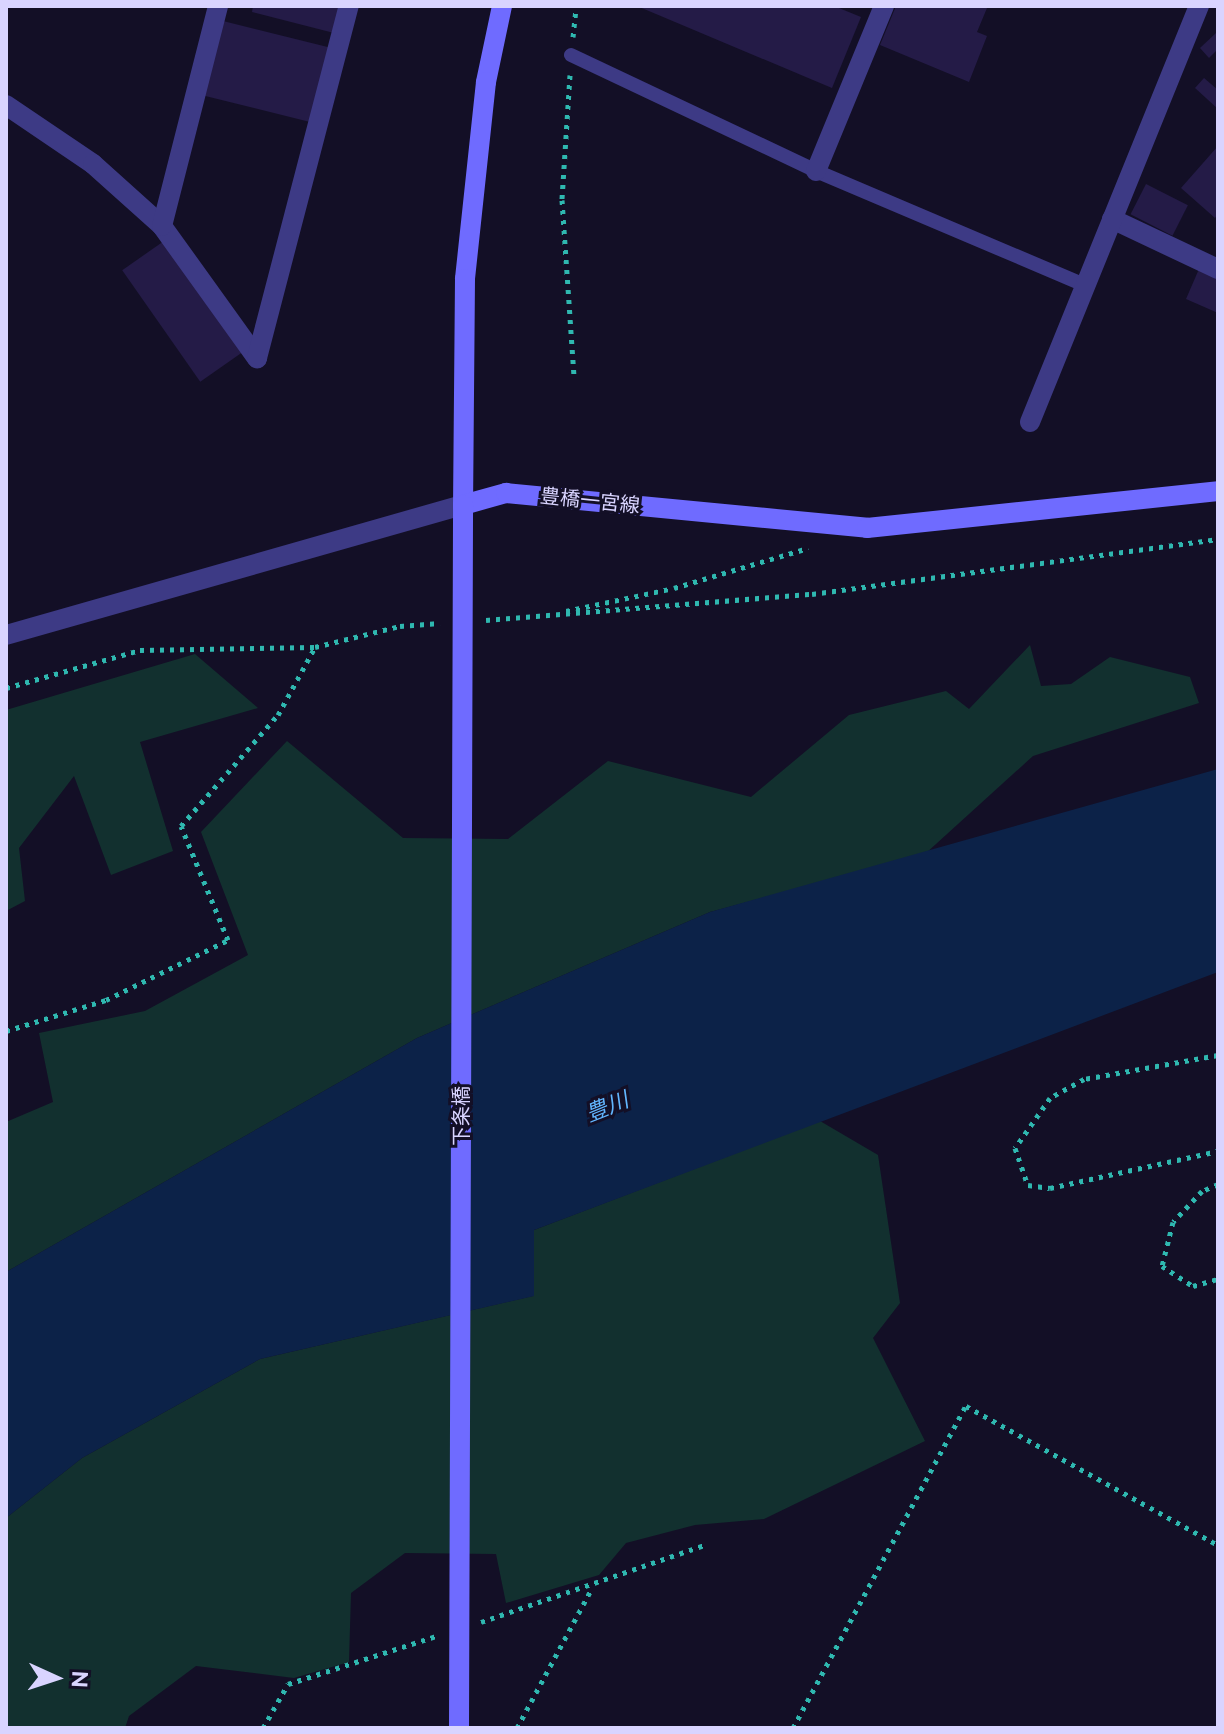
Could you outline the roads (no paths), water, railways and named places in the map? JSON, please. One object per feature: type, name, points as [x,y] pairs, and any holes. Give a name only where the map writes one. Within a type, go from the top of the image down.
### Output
[{"type":"main road","points":[[463,505],[465,279],[486,82],[502,6]]},
{"type":"main road","name":"豊橋一宮線","points":[[463,505],[506,493],[867,528],[1218,491]]},
{"type":"main road","name":"下条橋","points":[[459,1728],[463,505]]},
{"type":"street","points":[[162,226],[218,6]]},
{"type":"street","points":[[6,105],[93,164],[162,226],[257,358],[349,6]]},
{"type":"street","points":[[816,171],[884,6]]},
{"type":"street","points":[[1030,422],[1199,6]]},
{"type":"street","points":[[1112,219],[1218,269]]},
{"type":"street","points":[[6,635],[463,505]]},
{"type":"lane","points":[[571,55],[816,171],[1084,285]]},
{"type":"water","name":"豊川","points":[[1218,769],[1218,972],[534,1230],[534,1296],[260,1359],[82,1458],[6,1518],[6,1272],[417,1038],[710,912]]}]
